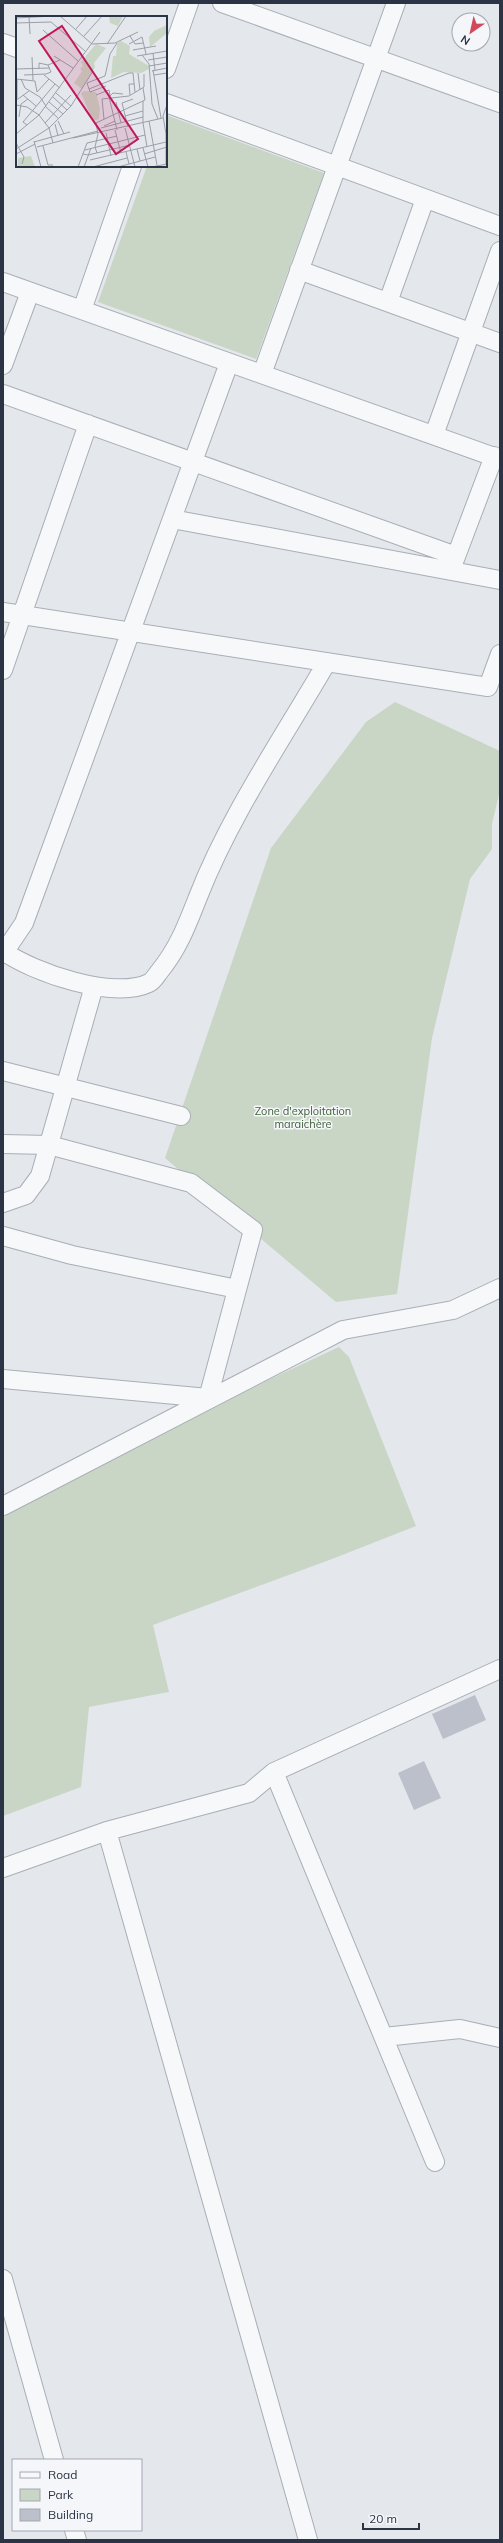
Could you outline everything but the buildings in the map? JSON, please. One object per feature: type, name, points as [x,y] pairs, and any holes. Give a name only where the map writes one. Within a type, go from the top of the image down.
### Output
[{"type":"street","points":[[167,66],[189,3]]},
{"type":"street","points":[[222,3],[500,103]]},
{"type":"street","points":[[262,374],[396,3]]},
{"type":"street","points":[[3,43],[16,48]]},
{"type":"street","points":[[167,103],[500,226]]},
{"type":"street","points":[[82,310],[132,167]]},
{"type":"street","points":[[388,302],[425,199]]},
{"type":"street","points":[[434,435],[500,251]]},
{"type":"street","points":[[299,270],[500,343]]},
{"type":"street","points":[[3,282],[497,458],[453,563]]},
{"type":"street","points":[[3,365],[30,292]]},
{"type":"street","points":[[229,363],[24,923],[4,952],[40,970],[94,986],[135,988],[151,982],[173,955],[183,937],[214,856],[327,662]]},
{"type":"street","points":[[3,394],[193,462],[500,580]]},
{"type":"street","points":[[3,670],[88,424]]},
{"type":"street","points":[[172,519],[453,563]]},
{"type":"street","points":[[3,612],[488,687],[500,654]]},
{"type":"street","points":[[3,1203],[26,1195],[34,1187],[40,1176],[94,986]]},
{"type":"street","points":[[3,1071],[181,1116]]},
{"type":"street","points":[[3,1144],[49,1145],[191,1183],[252,1230],[208,1398]]},
{"type":"street","points":[[3,1236],[78,1256],[237,1289]]},
{"type":"street","points":[[3,1506],[208,1398],[342,1330],[453,1310],[500,1288]]},
{"type":"street","points":[[3,1379],[208,1398]]},
{"type":"street","points":[[3,1868],[107,1831],[249,1792],[274,1772],[500,1669]]},
{"type":"street","points":[[274,1772],[435,2162]]},
{"type":"street","points":[[107,1831],[308,2540]]},
{"type":"street","points":[[384,2037],[460,2029],[500,2038]]},
{"type":"street","points":[[3,2279],[54,2459]]},
{"type":"green space","points":[[167,115],[324,173],[256,359],[98,302],[147,167],[167,167]]},
{"type":"green space","name":"Zone d'exploitation maraichère","points":[[395,702],[500,751],[500,790],[492,824],[492,849],[470,879],[432,1038],[397,1294],[336,1302],[165,1158],[271,848],[366,722]]},
{"type":"green space","points":[[339,1347],[349,1357],[416,1526],[332,1559],[153,1625],[169,1692],[89,1707],[81,1787],[3,1816],[3,1517],[206,1409]]}]
